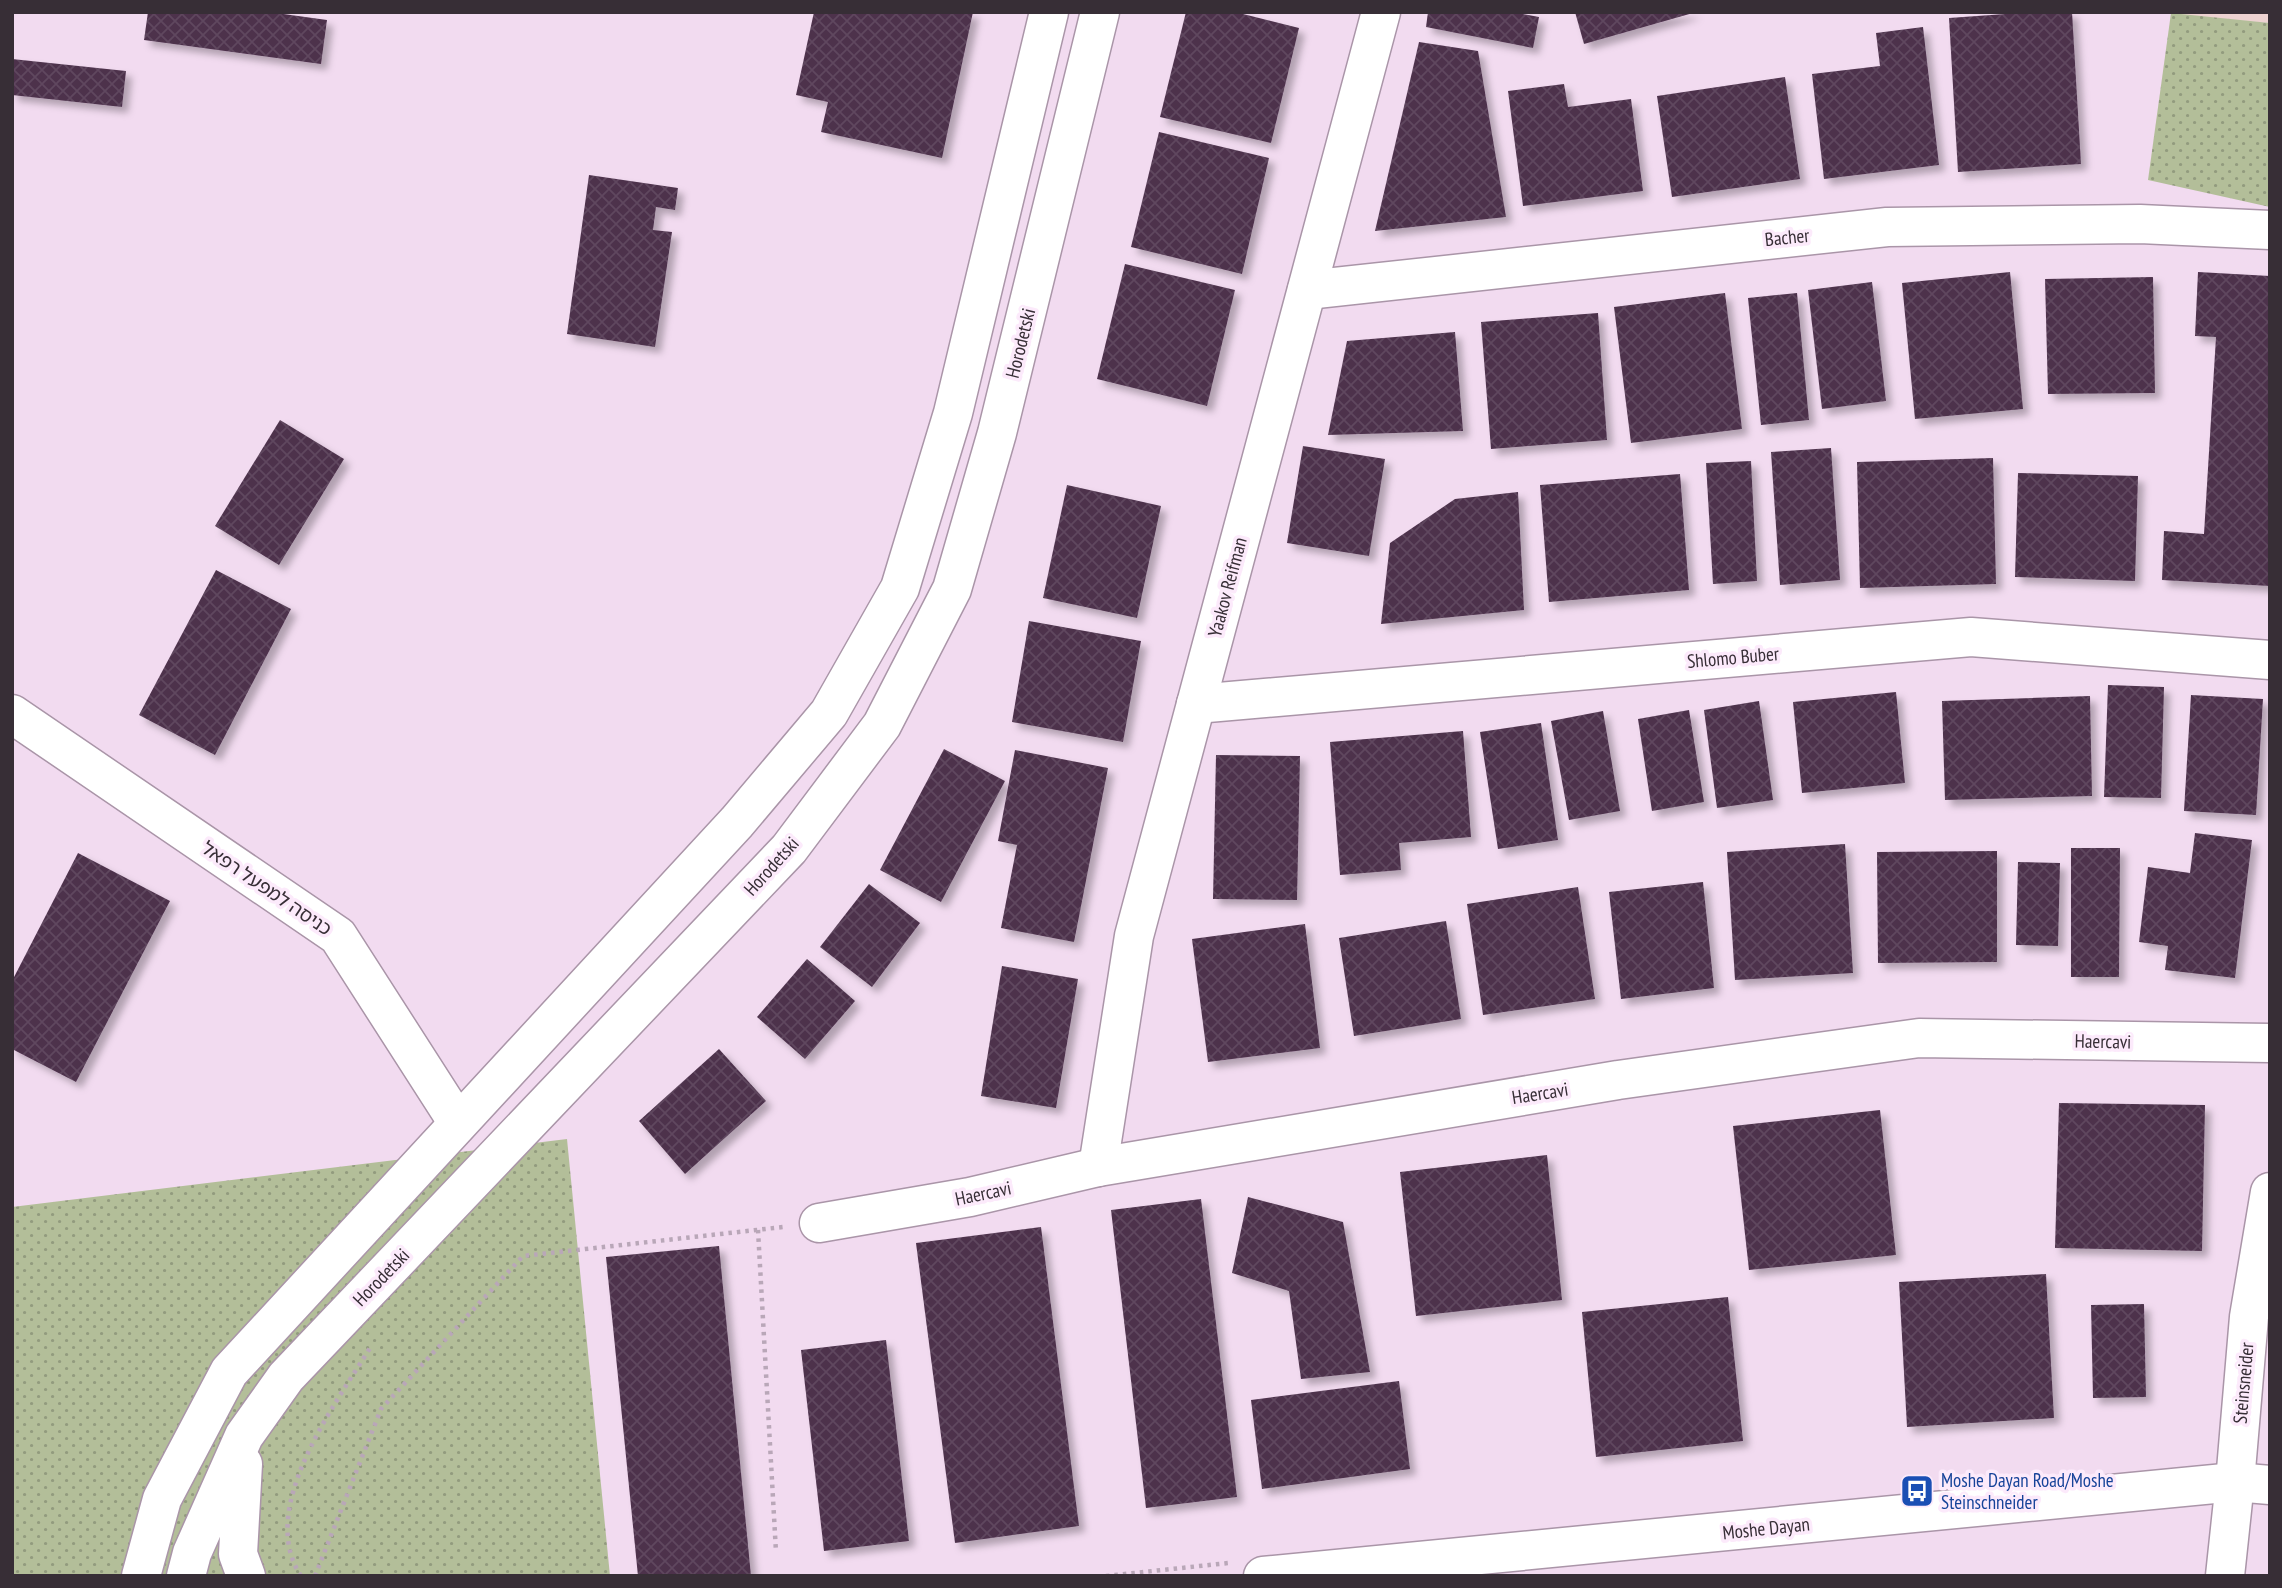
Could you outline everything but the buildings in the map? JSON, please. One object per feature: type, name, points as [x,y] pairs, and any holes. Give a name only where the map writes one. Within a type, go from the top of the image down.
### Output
[{"type":"street","points":[[141,1576],[162,1499],[229,1372],[737,822],[829,713],[900,588],[953,413],[1049,12]]},
{"type":"street","name":"Horodetski","points":[[187,1576],[192,1553],[244,1436],[286,1377],[789,849],[882,725],[953,589],[997,433],[1100,12]]},
{"type":"street","name":"Yaakov Reifman","points":[[1098,1167],[1134,936],[1381,12]]},
{"type":"street","name":"Bacher","points":[[1307,290],[1887,226],[2140,224],[2270,230]]},
{"type":"street","name":"Shlomo Buber","points":[[1196,704],[1971,637],[2270,660]]},
{"type":"street","name":"כניסה למפעל רפאל","points":[[12,714],[338,936],[458,1123]]},
{"type":"street","name":"Haercavi","points":[[819,1223],[970,1197],[1098,1167],[1618,1080],[1919,1038],[2270,1043]]},
{"type":"street","name":"Steinsneider","points":[[2225,1576],[2253,1484],[2249,1317],[2270,1192]]},
{"type":"street","points":[[244,1436],[238,1553],[246,1576]]},
{"type":"street","name":"Moshe Dayan","points":[[1263,1576],[2253,1484]]},
{"type":"path","points":[[315,1576],[381,1409],[523,1256],[819,1223]]},
{"type":"path","points":[[758,1230],[776,1552]]},
{"type":"path","points":[[287,1522],[293,1564],[302,1576]]},
{"type":"shaded area","points":[[2165,12],[2270,12],[2270,23],[2198,17]]},
{"type":"green space","points":[[2171,13],[2270,23],[2270,207],[2148,180]]},
{"type":"green space","points":[[567,1139],[610,1576],[12,1576],[12,1207]]},
{"type":"place","name":"Moshe Dayan Road/Moshe Steinschneider","points":[[1917,1491]]}]
